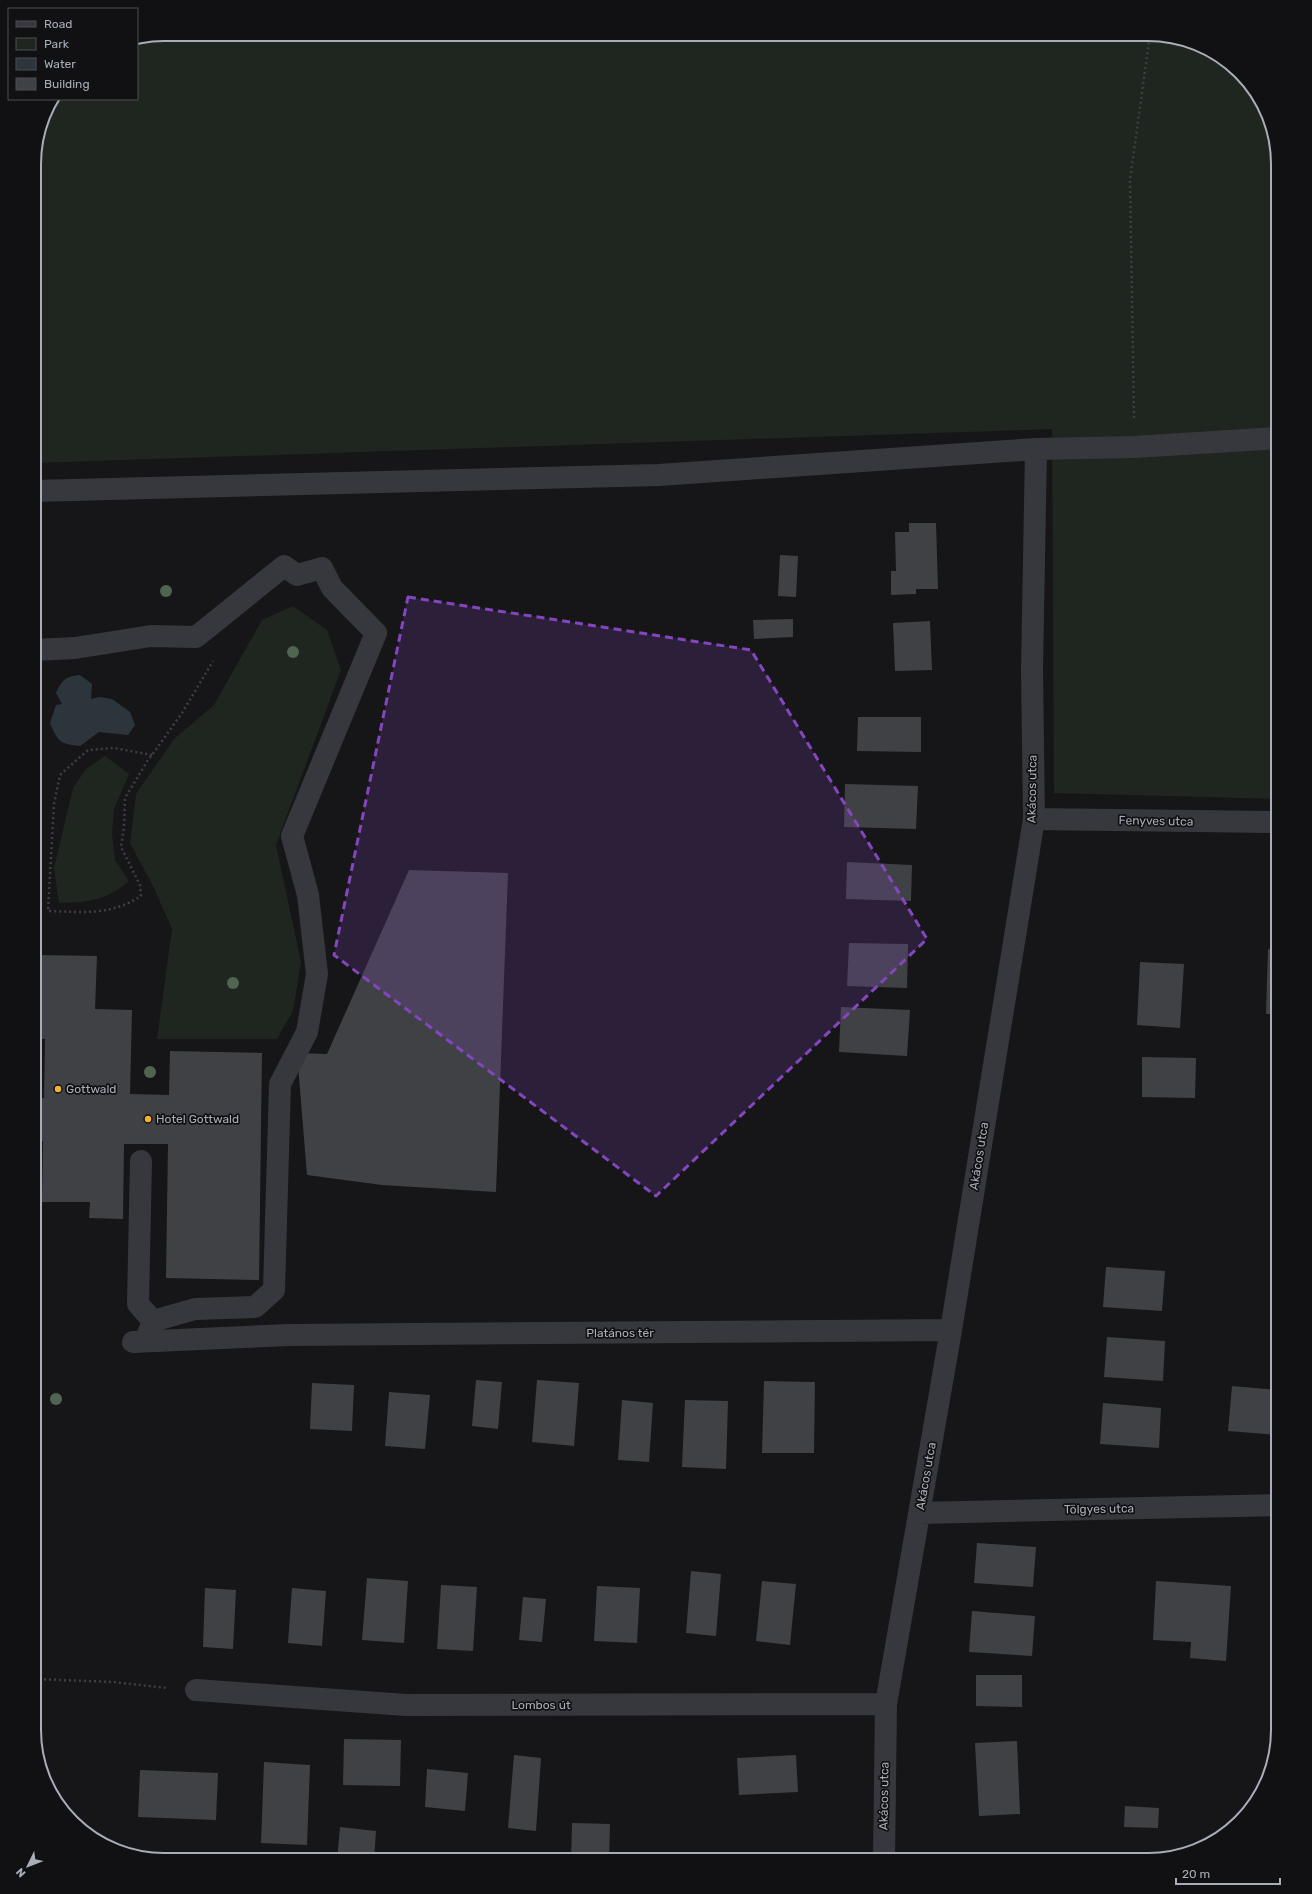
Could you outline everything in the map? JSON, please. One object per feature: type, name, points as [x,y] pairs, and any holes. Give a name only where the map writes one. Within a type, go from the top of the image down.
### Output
[{"type":"street","points":[[41,491],[660,475],[1036,449],[1134,448],[1271,438]]},
{"type":"street","name":"Akácos utca","points":[[884,1853],[886,1704],[951,1330],[1034,819],[1032,669],[1036,449]]},
{"type":"street","points":[[41,650],[75,648],[151,636],[196,637],[284,566],[297,575],[322,568],[332,588],[376,633],[292,836],[308,895],[317,974],[307,1032],[280,1084],[274,1290],[255,1307],[195,1309],[153,1321],[138,1304],[142,1161]]},
{"type":"street","name":"Fenyves utca","points":[[1034,819],[1271,822]]},
{"type":"street","name":"Platános tér","points":[[153,1321],[137,1341],[290,1335],[951,1330]]},
{"type":"street","name":"Tölgyes utca","points":[[919,1513],[1271,1505]]},
{"type":"street","name":"Lombos út","points":[[196,1690],[406,1705],[886,1704]]},
{"type":"path","points":[[1134,448],[1130,180],[1149,41]]},
{"type":"path","points":[[152,755],[114,748],[88,750],[60,775],[54,804],[48,910],[89,913],[112,910],[128,904],[141,896],[140,885],[121,847],[124,827],[125,798],[152,755],[182,713],[216,656]]},
{"type":"path","points":[[41,1679],[113,1682],[196,1690]]},
{"type":"highlighted area","points":[[408,597],[751,650],[927,939],[656,1196],[334,955]]},
{"type":"green space","points":[[1156,41],[1172,43],[1202,54],[1229,72],[1246,89],[1255,102],[1262,117],[1270,148],[1271,799],[1054,793],[1052,429],[41,463],[41,156],[45,132],[50,117],[59,100],[138,100],[138,44],[148,42]]},
{"type":"green space","points":[[293,606],[327,630],[341,670],[276,845],[301,962],[293,1011],[277,1039],[157,1039],[172,929],[153,886],[130,843],[136,794],[174,739],[214,705],[262,620]]},
{"type":"green space","points":[[105,756],[129,774],[114,809],[112,834],[115,860],[129,881],[112,893],[96,899],[59,903],[54,868],[73,788],[86,769]]},
{"type":"water","points":[[80,675],[92,684],[91,699],[100,697],[112,699],[130,712],[135,725],[128,735],[99,732],[80,746],[60,741],[50,723],[56,705],[62,704],[56,693],[60,685],[65,680],[71,676]]},
{"type":"building","points":[[909,523],[936,523],[938,589],[916,589],[916,594],[891,595],[891,571],[896,571],[895,532],[909,532]]},
{"type":"building","points":[[780,555],[798,556],[796,597],[778,596]]},
{"type":"building","points":[[793,619],[793,637],[754,639],[753,620]]},
{"type":"building","points":[[930,621],[932,670],[895,671],[893,623]]},
{"type":"building","points":[[858,717],[921,717],[921,752],[857,751]]},
{"type":"building","points":[[845,784],[918,786],[916,829],[844,827]]},
{"type":"building","points":[[847,862],[912,865],[911,901],[846,899]]},
{"type":"building","points":[[409,870],[508,873],[496,1192],[382,1185],[307,1175],[297,1053],[327,1054]]},
{"type":"building","points":[[849,943],[908,944],[907,988],[847,986]]},
{"type":"building","points":[[1268,949],[1271,949],[1271,1014],[1266,1014]]},
{"type":"building","name":"Hotel Gottwald","points":[[41,955],[97,956],[95,1009],[132,1010],[130,1094],[169,1095],[170,1051],[262,1053],[259,1280],[166,1278],[168,1144],[124,1144],[123,1219],[89,1218],[90,1202],[42,1202],[43,1141],[41,1141],[41,1098],[44,1098],[45,1039],[41,1039]]},
{"type":"building","points":[[1140,962],[1184,964],[1180,1028],[1137,1025]]},
{"type":"building","points":[[841,1007],[910,1010],[907,1056],[839,1052]]},
{"type":"building","points":[[1142,1057],[1196,1058],[1195,1098],[1142,1097]]},
{"type":"building","points":[[1106,1267],[1165,1271],[1162,1311],[1103,1307]]},
{"type":"building","points":[[1107,1337],[1165,1341],[1163,1381],[1104,1377]]},
{"type":"building","points":[[476,1380],[502,1382],[498,1429],[472,1426]]},
{"type":"building","points":[[537,1380],[579,1383],[574,1446],[532,1442]]},
{"type":"building","points":[[764,1381],[815,1382],[814,1453],[762,1453]]},
{"type":"building","points":[[312,1383],[354,1385],[352,1431],[310,1429]]},
{"type":"building","points":[[1232,1386],[1271,1389],[1271,1434],[1228,1431]]},
{"type":"building","points":[[389,1392],[430,1395],[425,1449],[385,1446]]},
{"type":"building","points":[[622,1400],[653,1403],[649,1462],[618,1460]]},
{"type":"building","points":[[685,1400],[728,1401],[726,1469],[682,1467]]},
{"type":"building","points":[[1103,1403],[1161,1408],[1159,1448],[1100,1444]]},
{"type":"building","points":[[977,1543],[1036,1547],[1033,1587],[974,1583]]},
{"type":"building","points":[[691,1571],[721,1574],[716,1636],[686,1633]]},
{"type":"building","points":[[367,1578],[408,1581],[404,1643],[362,1640]]},
{"type":"building","points":[[762,1581],[796,1584],[790,1645],[756,1641]]},
{"type":"building","points":[[1156,1581],[1231,1586],[1226,1661],[1190,1658],[1191,1642],[1153,1640]]},
{"type":"building","points":[[441,1585],[477,1587],[473,1651],[437,1649]]},
{"type":"building","points":[[597,1586],[640,1588],[637,1643],[594,1641]]},
{"type":"building","points":[[205,1588],[236,1590],[233,1649],[203,1647]]},
{"type":"building","points":[[292,1588],[326,1591],[322,1646],[288,1643]]},
{"type":"building","points":[[523,1597],[546,1599],[542,1642],[519,1640]]},
{"type":"building","points":[[972,1611],[1035,1616],[1032,1656],[969,1652]]},
{"type":"building","points":[[976,1675],[1022,1675],[1022,1707],[976,1706]]},
{"type":"building","points":[[344,1739],[401,1740],[400,1786],[343,1785]]},
{"type":"building","points":[[1017,1741],[1020,1814],[979,1816],[975,1743]]},
{"type":"building","points":[[514,1755],[541,1758],[536,1831],[508,1828]]},
{"type":"building","points":[[796,1755],[798,1792],[739,1795],[737,1758]]},
{"type":"building","points":[[264,1762],[310,1765],[307,1845],[261,1843]]},
{"type":"building","points":[[427,1769],[468,1773],[465,1811],[425,1807]]},
{"type":"building","points":[[140,1770],[218,1773],[216,1820],[138,1817]]},
{"type":"building","points":[[1125,1806],[1159,1808],[1158,1828],[1124,1827]]},
{"type":"building","points":[[572,1823],[610,1824],[609,1853],[571,1853]]},
{"type":"building","points":[[340,1827],[376,1831],[374,1853],[338,1853]]},
{"type":"place","name":"Gottwald","points":[[58,1089]]},
{"type":"place","name":"Hotel Gottwald","points":[[148,1119]]}]
